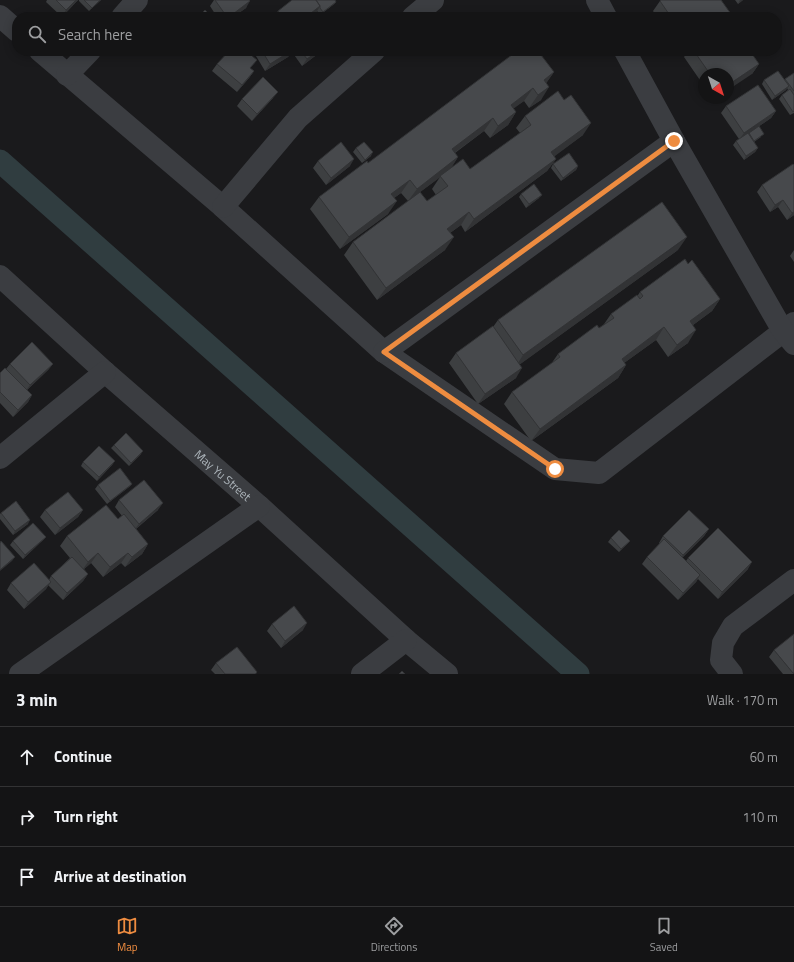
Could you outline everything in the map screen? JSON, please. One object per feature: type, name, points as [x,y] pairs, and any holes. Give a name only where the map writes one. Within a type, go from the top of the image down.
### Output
[{"type":"street","points":[[127,12],[138,0]]},
{"type":"street","points":[[419,12],[433,0]]},
{"type":"street","points":[[597,0],[603,12]]},
{"type":"street","points":[[0,16],[12,27]]},
{"type":"street","points":[[46,56],[223,207],[384,352],[555,469],[599,473],[790,332],[674,141],[628,56]]},
{"type":"street","points":[[67,75],[85,56]]},
{"type":"street","points":[[223,207],[298,118],[368,56]]},
{"type":"street","points":[[384,352],[674,141]]},
{"type":"street","name":"May Yu Street","points":[[0,276],[105,372],[259,506],[406,640],[447,674]]},
{"type":"street","points":[[0,458],[105,372]]},
{"type":"street","points":[[20,674],[259,506]]},
{"type":"street","points":[[732,674],[721,660],[723,643],[733,626],[794,580]]},
{"type":"street","points":[[362,674],[406,640]]},
{"type":"building","points":[[56,0],[76,0],[66,10]]},
{"type":"building","points":[[84,0],[100,0],[92,8]]},
{"type":"building","points":[[215,0],[250,1],[236,12],[223,12]]},
{"type":"building","points":[[292,0],[316,0],[320,6],[312,12],[278,11]]},
{"type":"building","points":[[316,0],[335,0],[336,2],[323,12]]},
{"type":"building","points":[[721,0],[730,12],[668,12],[660,1]]},
{"type":"building","points":[[224,56],[252,56],[257,60],[250,68],[254,71],[242,85],[217,64]]},
{"type":"building","points":[[265,56],[283,56],[270,64]]},
{"type":"building","points":[[510,56],[542,56],[554,72],[544,80],[549,87],[538,95],[533,88],[511,105],[516,112],[498,126],[493,118],[452,149],[458,157],[417,189],[410,180],[391,194],[397,201],[349,237],[319,197],[367,161],[368,163]]},
{"type":"building","points":[[697,56],[753,56],[759,64],[734,81],[734,68],[706,68]]},
{"type":"building","points":[[778,71],[789,86],[775,96],[764,80]]},
{"type":"building","points":[[794,73],[794,91],[785,79]]},
{"type":"building","points":[[263,77],[278,92],[257,114],[242,99]]},
{"type":"building","points":[[758,85],[776,111],[744,133],[726,106],[729,104],[734,104],[734,101]]},
{"type":"building","points":[[790,89],[794,95],[793,112],[782,95]]},
{"type":"building","points":[[558,91],[564,100],[571,95],[591,123],[551,152],[556,159],[474,219],[469,212],[447,229],[454,237],[386,288],[353,242],[420,192],[427,201],[448,186],[440,176],[463,159],[470,169],[531,125],[525,116]]},
{"type":"building","points":[[759,126],[764,134],[754,141],[749,133]]},
{"type":"building","points":[[748,133],[758,148],[746,156],[736,141]]},
{"type":"building","points":[[341,142],[354,159],[331,178],[318,161]]},
{"type":"building","points":[[364,142],[373,152],[365,160],[356,148]]},
{"type":"building","points":[[569,153],[578,166],[563,178],[553,164]]},
{"type":"building","points":[[793,164],[794,212],[792,213],[783,200],[775,205],[762,185]]},
{"type":"building","points":[[534,184],[542,195],[529,204],[521,194]]},
{"type":"building","points":[[662,202],[687,237],[523,355],[498,320]]},
{"type":"building","points":[[685,259],[688,264],[692,260],[720,299],[690,321],[696,330],[677,345],[664,327],[622,359],[626,365],[540,429],[512,392],[560,357],[558,354],[597,325],[599,328],[614,318],[611,314],[637,295],[640,299],[643,296],[640,292]]},
{"type":"building","points":[[493,326],[522,368],[485,394],[456,353]]},
{"type":"building","points":[[32,342],[53,364],[30,385],[10,364]]},
{"type":"building","points":[[5,368],[32,395],[18,410],[0,392],[0,373]]},
{"type":"building","points":[[126,433],[143,451],[131,463],[114,445]]},
{"type":"building","points":[[99,446],[115,461],[99,477],[83,462]]},
{"type":"building","points":[[120,468],[132,484],[110,501],[98,485]]},
{"type":"building","points":[[144,480],[163,503],[139,524],[119,500]]},
{"type":"building","points":[[68,492],[83,510],[60,528],[45,510]]},
{"type":"building","points":[[16,501],[30,520],[15,531],[1,513]]},
{"type":"building","points":[[106,505],[118,519],[124,514],[148,544],[132,557],[128,553],[110,567],[98,553],[88,562],[67,536]]},
{"type":"building","points":[[689,510],[709,529],[683,555],[663,536]]},
{"type":"building","points":[[33,523],[46,537],[25,555],[13,541]]},
{"type":"building","points":[[718,528],[752,562],[722,592],[688,558]]},
{"type":"building","points":[[619,530],[630,541],[621,549],[611,538]]},
{"type":"building","points":[[664,539],[700,575],[683,593],[647,557]]},
{"type":"building","points":[[1,541],[15,557],[0,570],[0,543]]},
{"type":"building","points":[[72,557],[88,574],[67,593],[51,576]]},
{"type":"building","points":[[34,563],[51,582],[28,602],[11,583]]},
{"type":"building","points":[[294,606],[307,623],[285,641],[272,624]]},
{"type":"building","points":[[794,634],[794,673],[793,673],[774,650]]},
{"type":"building","points":[[237,647],[257,672],[255,674],[225,674],[216,663]]},
{"type":"waterway","points":[[0,161],[578,674]]},
{"type":"route","points":[[555,469],[384,352],[674,141]]}]
